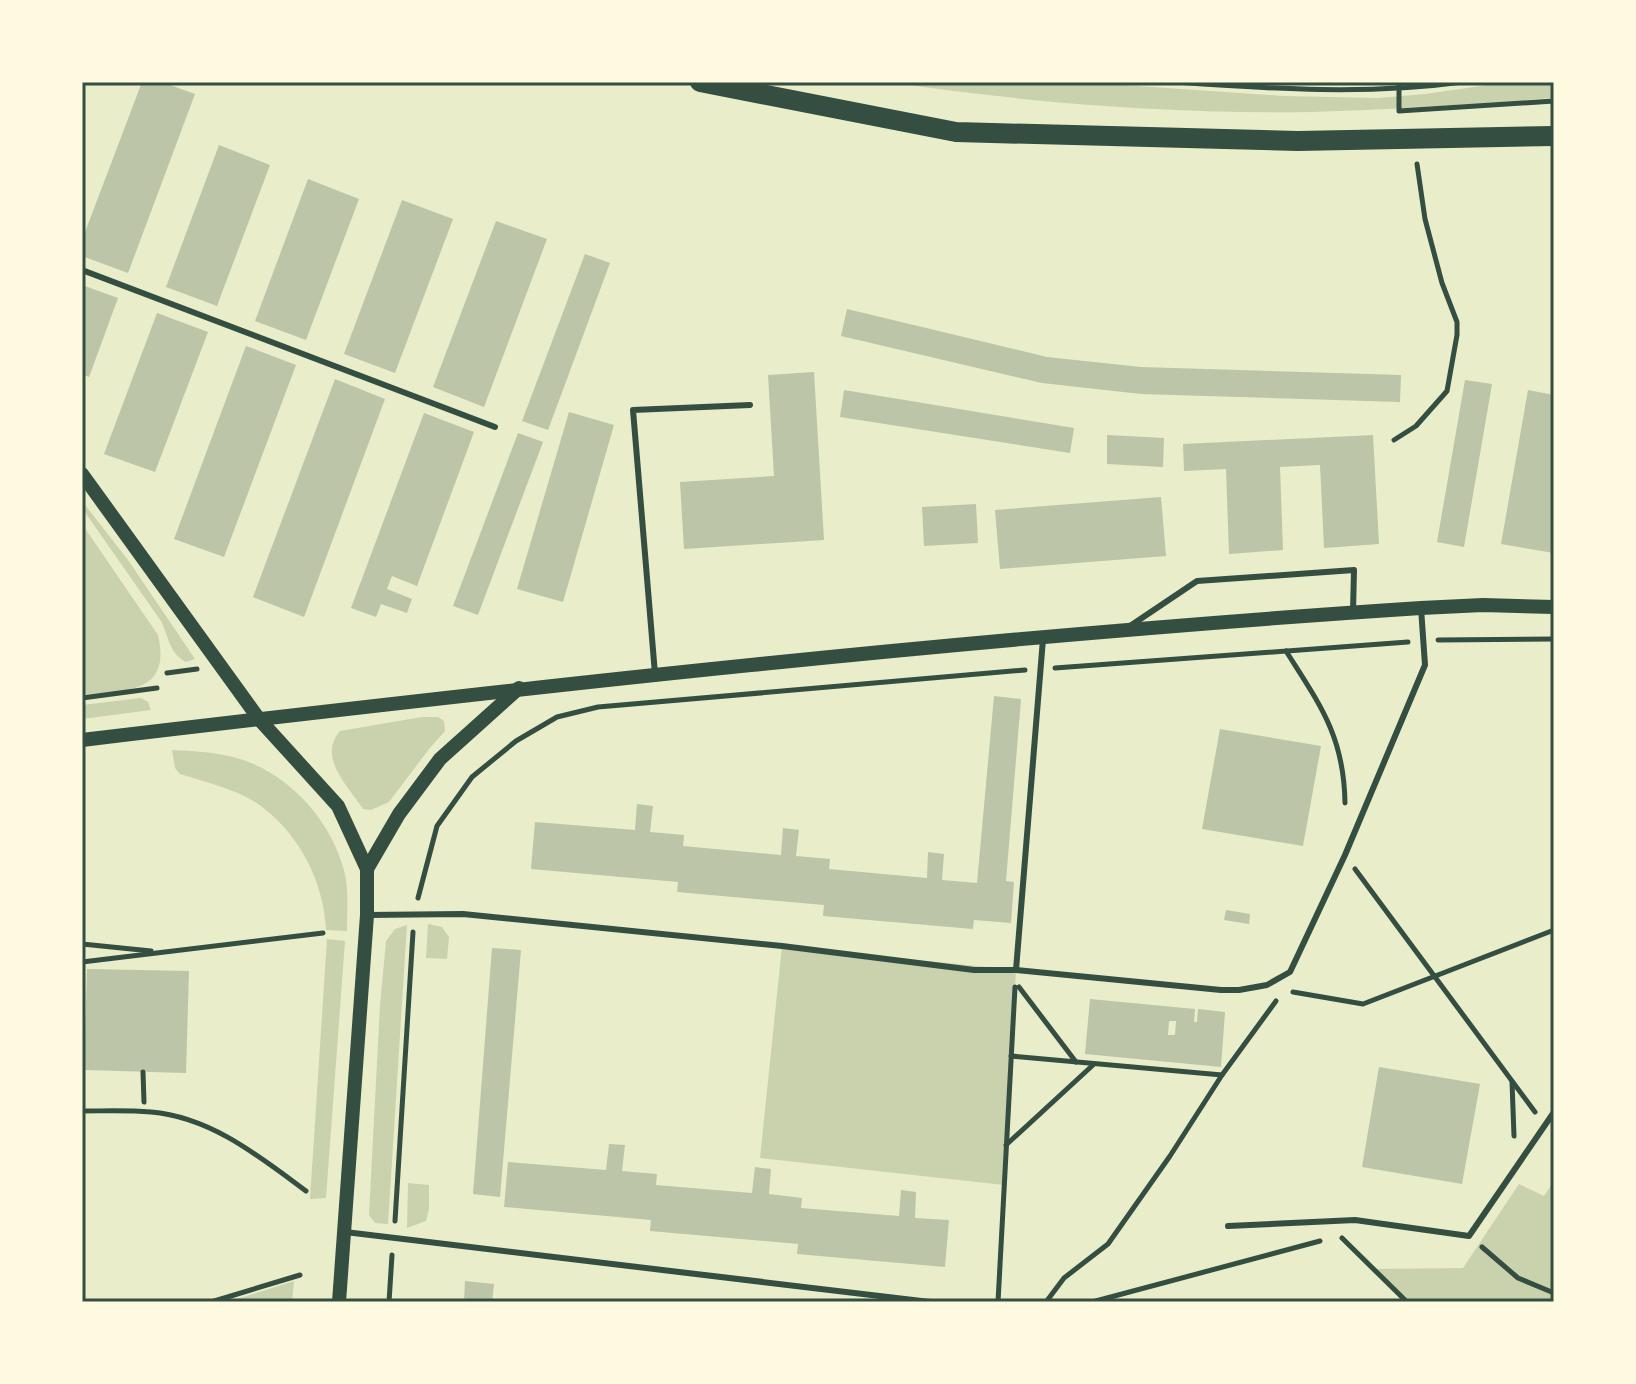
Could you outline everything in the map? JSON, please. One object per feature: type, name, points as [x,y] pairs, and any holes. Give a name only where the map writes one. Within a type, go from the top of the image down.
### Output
[{"type":"main road","points":[[700,82],[956,132],[1298,141],[1554,136]]},
{"type":"street","points":[[82,474],[259,719],[338,806],[367,869],[367,915],[339,1302]]},
{"type":"street","points":[[82,740],[519,688],[1044,635],[1421,608],[1483,605],[1554,607]]},
{"type":"street","points":[[367,869],[399,814],[440,759],[519,688]]},
{"type":"lane","points":[[82,270],[495,427]]},
{"type":"lane","points":[[655,674],[633,410],[750,405]]},
{"type":"lane","points":[[1125,629],[1197,581],[1290,574],[1354,570],[1353,612]]},
{"type":"lane","points":[[367,915],[478,916],[782,946],[974,970],[1016,970],[1221,990],[1267,985],[1290,972],[1345,855],[1425,665],[1421,608]]},
{"type":"lane","points":[[1016,970],[1044,635]]},
{"type":"lane","points":[[1228,1226],[1355,1220],[1469,1236],[1554,1112]]},
{"type":"lane","points":[[344,1232],[930,1302]]},
{"type":"path","points":[[1176,82],[1267,88],[1463,82]]},
{"type":"path","points":[[1399,85],[1399,111],[1554,101]]},
{"type":"path","points":[[1394,440],[1416,426],[1447,391],[1457,335],[1457,322],[1442,283],[1425,219],[1416,139]]},
{"type":"path","points":[[389,1302],[414,914],[437,826],[472,777],[516,741],[557,717],[598,707],[1042,669],[1423,641],[1554,639]]},
{"type":"path","points":[[1286,651],[1331,725],[1345,788],[1346,811]]},
{"type":"path","points":[[82,698],[157,688]]},
{"type":"path","points":[[1345,855],[1545,1126]]},
{"type":"path","points":[[1046,1302],[1064,1278],[1108,1244],[1222,1075],[1284,990],[1363,1004],[1554,930]]},
{"type":"path","points":[[82,962],[323,933]]},
{"type":"path","points":[[82,944],[160,952]]},
{"type":"path","points":[[998,1302],[1015,982],[1077,1063]]},
{"type":"path","points":[[1011,1056],[1222,1075]]},
{"type":"path","points":[[1006,1145],[1094,1064]]},
{"type":"path","points":[[143,1072],[144,1102]]},
{"type":"path","points":[[1512,1081],[1515,1169]]},
{"type":"path","points":[[82,1111],[153,1112],[190,1122],[239,1142],[306,1191]]},
{"type":"path","points":[[1374,1223],[1341,1236],[1407,1302]]},
{"type":"path","points":[[1469,1236],[1518,1278],[1554,1293]]},
{"type":"path","points":[[1092,1302],[1326,1240]]},
{"type":"path","points":[[211,1302],[300,1275]]},
{"type":"green space","points":[[890,82],[1080,82],[1284,96],[1378,98],[1509,82],[1554,82],[1554,98],[1342,111],[1206,111],[1047,101]]},
{"type":"green space","points":[[82,501],[128,560],[195,659],[186,662],[176,654],[161,621],[82,508]]},
{"type":"green space","points":[[82,524],[158,635],[158,669],[141,686],[82,695]]},
{"type":"green space","points":[[141,698],[148,702],[151,710],[82,719],[82,705]]},
{"type":"green space","points":[[438,717],[444,721],[445,731],[389,802],[371,810],[363,809],[333,762],[334,741],[340,731]]},
{"type":"green space","points":[[172,750],[218,754],[252,763],[288,785],[303,799],[328,832],[344,870],[347,931],[326,930],[315,878],[298,846],[275,818],[243,795],[180,774],[175,768]]},
{"type":"green space","points":[[428,924],[442,927],[449,937],[447,959],[426,958]]},
{"type":"green space","points":[[407,925],[388,1224],[375,1223],[369,1215],[386,941],[395,929]]},
{"type":"green space","points":[[327,939],[345,941],[326,1198],[310,1199]]},
{"type":"green space","points":[[782,946],[1016,970],[1004,1185],[760,1158]]},
{"type":"green space","points":[[1554,1181],[1554,1302],[1407,1302],[1373,1269],[1463,1268],[1519,1184],[1544,1196]]},
{"type":"green space","points":[[408,1183],[429,1185],[429,1209],[426,1221],[407,1228]]},
{"type":"green space","points":[[294,1281],[292,1302],[228,1302]]},
{"type":"building","points":[[142,82],[171,82],[170,85],[195,94],[128,273],[82,256],[82,240]]},
{"type":"building","points":[[219,145],[270,165],[217,306],[166,287]]},
{"type":"building","points":[[308,179],[359,199],[306,340],[255,321]]},
{"type":"building","points":[[402,200],[453,219],[395,373],[344,354]]},
{"type":"building","points":[[496,221],[547,239],[484,407],[433,387]]},
{"type":"building","points":[[585,254],[610,263],[548,430],[522,421]]},
{"type":"building","points":[[82,285],[118,298],[89,377],[82,374]]},
{"type":"building","points":[[847,309],[1047,357],[1141,367],[1401,375],[1400,402],[1141,394],[1042,383],[841,336]]},
{"type":"building","points":[[157,313],[208,332],[155,472],[104,454]]},
{"type":"building","points":[[246,346],[296,365],[224,557],[174,539]]},
{"type":"building","points":[[814,372],[824,540],[684,549],[680,482],[774,476],[768,375]]},
{"type":"building","points":[[335,379],[385,399],[304,617],[253,597]]},
{"type":"building","points":[[1465,380],[1492,384],[1464,547],[1437,542]]},
{"type":"building","points":[[844,390],[1074,428],[1070,453],[840,417]]},
{"type":"building","points":[[1528,390],[1554,395],[1554,553],[1501,544]]},
{"type":"building","points":[[569,412],[614,425],[563,602],[517,589]]},
{"type":"building","points":[[424,413],[474,432],[417,586],[392,576],[387,589],[412,599],[407,613],[381,604],[376,617],[351,608]]},
{"type":"building","points":[[518,433],[543,442],[478,615],[453,606]]},
{"type":"building","points":[[1107,435],[1164,438],[1163,467],[1107,464]]},
{"type":"building","points":[[1373,435],[1379,544],[1324,548],[1320,465],[1280,467],[1283,550],[1229,554],[1226,469],[1184,471],[1183,444]]},
{"type":"building","points":[[1161,497],[1166,556],[1000,569],[995,510]]},
{"type":"building","points":[[976,504],[978,543],[924,546],[922,507]]},
{"type":"building","points":[[994,696],[1021,699],[1006,881],[1014,882],[1011,923],[974,920],[973,929],[823,916],[824,905],[677,892],[678,882],[531,869],[535,822],[635,830],[637,804],[653,806],[650,832],[684,835],[683,846],[781,855],[783,828],[799,830],[796,856],[830,859],[829,869],[927,878],[928,852],[944,854],[942,880],[977,883]]},
{"type":"building","points":[[1220,729],[1321,746],[1303,846],[1202,829]]},
{"type":"building","points":[[1226,910],[1250,914],[1249,924],[1224,920]]},
{"type":"building","points":[[492,948],[521,950],[500,1197],[473,1194]]},
{"type":"building","points":[[87,969],[189,971],[186,1073],[84,1070]]},
{"type":"building","points":[[1090,999],[1195,1009],[1194,1022],[1197,1022],[1198,1009],[1225,1012],[1221,1067],[1085,1054]],"holes":[[[1169,1021],[1176,1021],[1175,1035],[1168,1035]]]},
{"type":"building","points":[[1379,1067],[1480,1084],[1462,1184],[1362,1167]]},
{"type":"building","points":[[609,1144],[625,1145],[622,1171],[657,1174],[656,1185],[752,1193],[755,1167],[771,1169],[769,1194],[802,1198],[801,1208],[899,1216],[901,1190],[916,1192],[915,1218],[949,1220],[945,1267],[797,1254],[798,1244],[650,1231],[651,1220],[504,1207],[508,1162],[606,1170]]},
{"type":"building","points":[[465,1281],[494,1284],[492,1302],[464,1302]]}]
